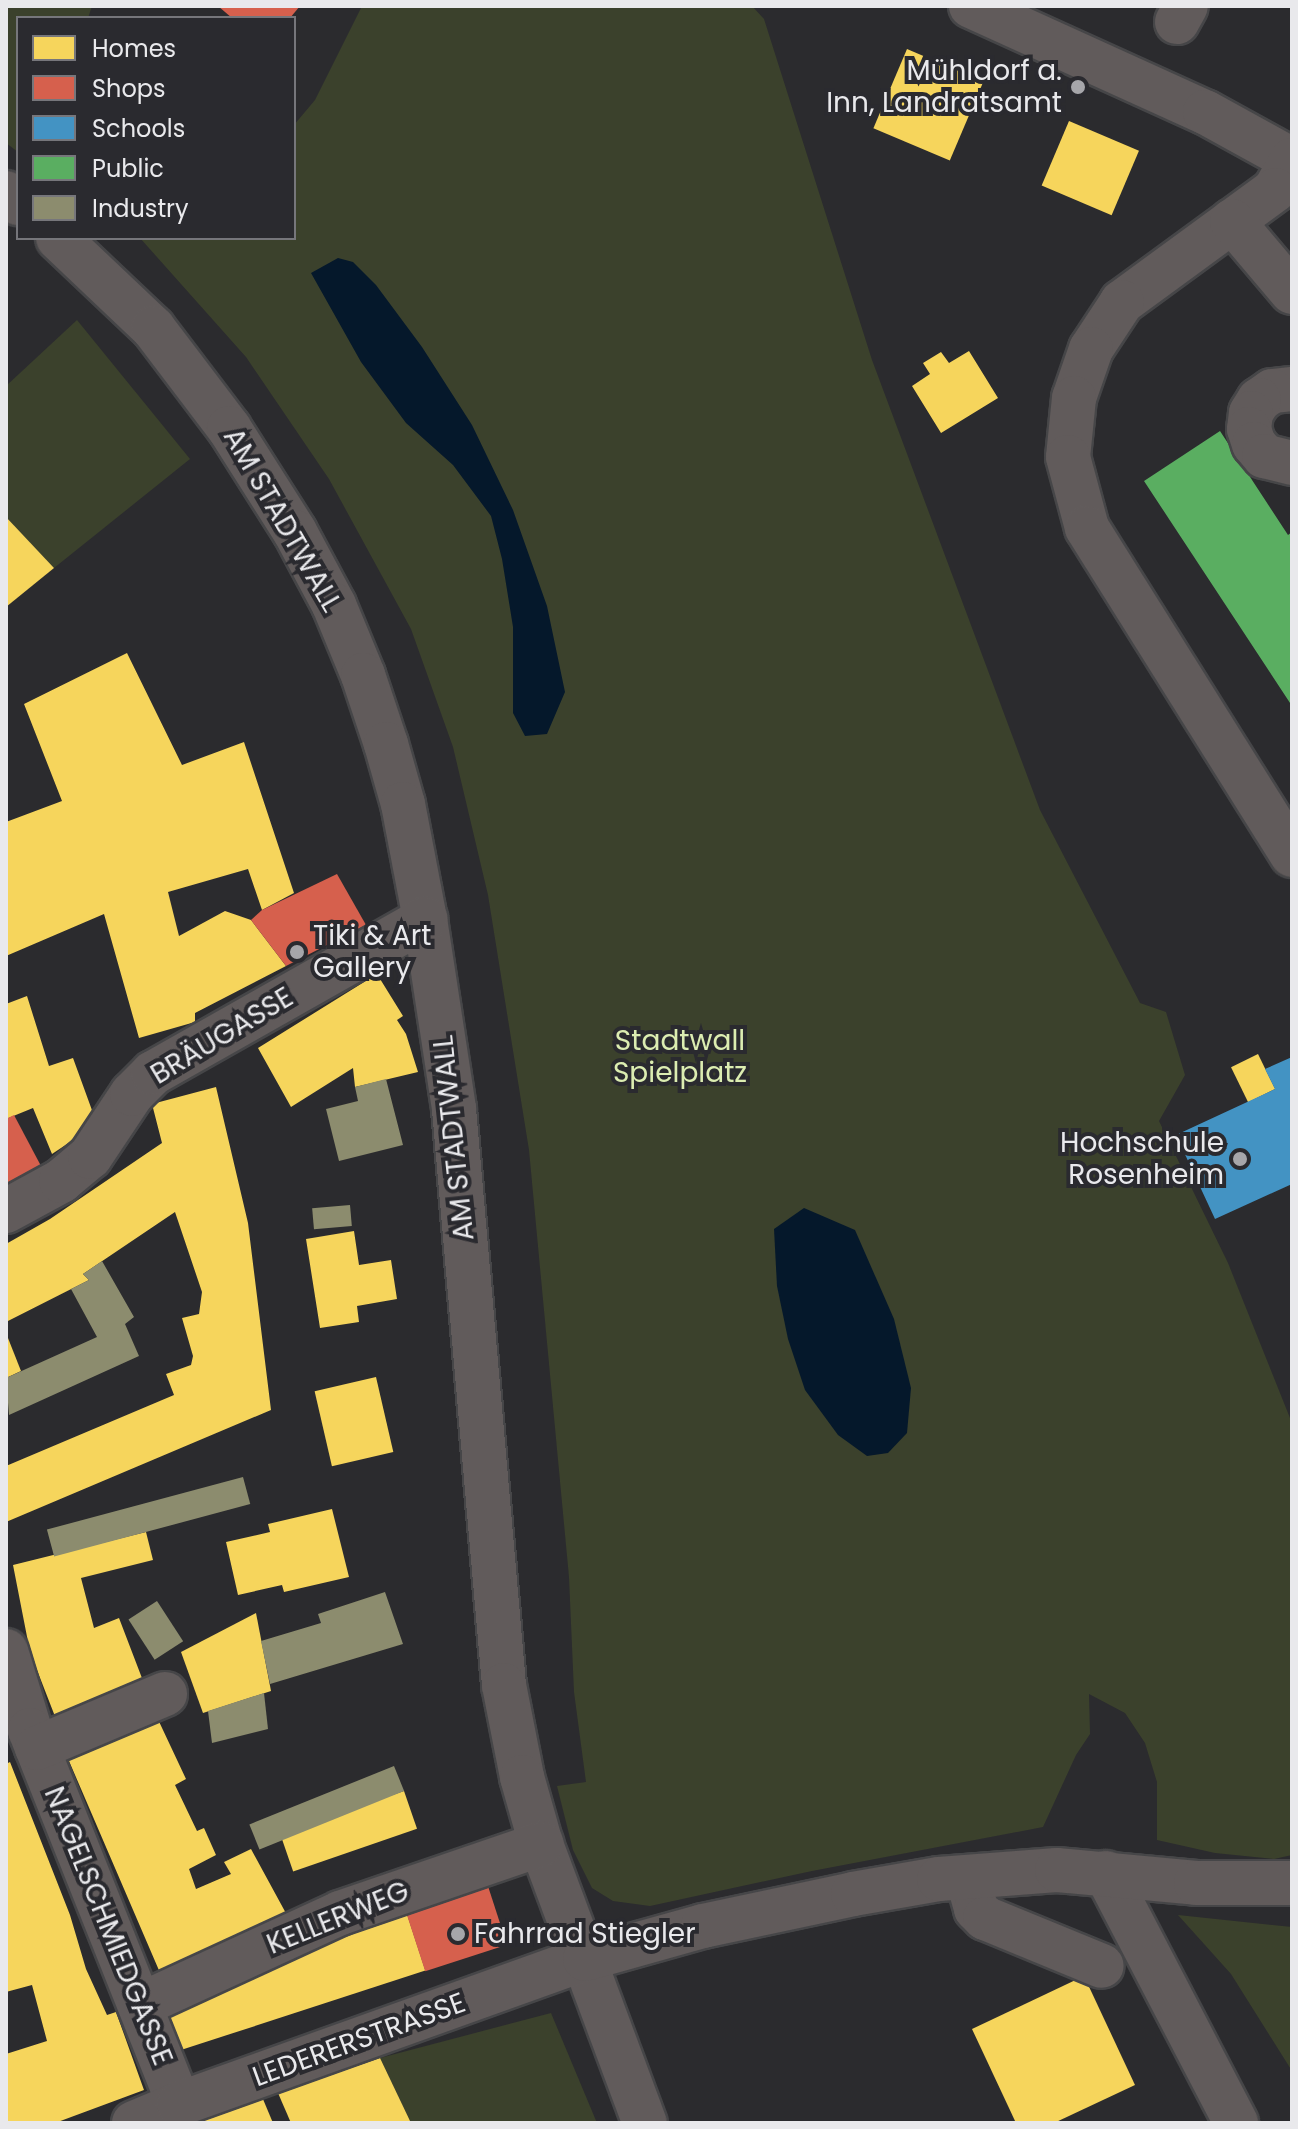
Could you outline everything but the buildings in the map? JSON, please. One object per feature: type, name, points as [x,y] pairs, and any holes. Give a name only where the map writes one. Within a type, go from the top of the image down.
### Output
[{"type":"street","points":[[971,6],[1205,112],[1292,160],[1275,190],[1122,302],[1091,349],[1074,398],[1068,457],[1087,528],[1292,855]]},
{"type":"street","points":[[1232,221],[1292,292]]},
{"type":"street","name":"AM STADTWALL","points":[[60,240],[153,328],[229,428],[295,532],[334,605],[363,675],[403,804],[425,919],[454,1109],[504,1685],[522,1777],[541,1844],[645,2123]]},
{"type":"street","points":[[1292,389],[1272,391],[1259,400],[1251,413],[1249,429],[1254,444],[1264,456],[1292,463]]},
{"type":"street","name":"BRÄUGASSE","points":[[6,1211],[61,1181],[90,1157],[132,1094],[153,1073],[425,919]]},
{"type":"street","name":"NAGELSCHMIEDGASSE","points":[[6,1651],[24,1738],[140,2005],[152,2117]]},
{"type":"street","points":[[24,1738],[165,1694]]},
{"type":"street","name":"KELLERWEG","points":[[140,2005],[340,1913],[541,1844]]},
{"type":"street","name":"LEDERERSTRASSE","points":[[152,2117],[585,1959],[703,1926],[838,1897],[967,1877],[1057,1870],[1196,1883],[1292,1883]]},
{"type":"street","points":[[1106,1873],[1236,2123]]},
{"type":"street","points":[[967,1877],[976,1909],[985,1918],[1102,1966]]},
{"type":"street","points":[[1248,1884],[1292,1915]]},
{"type":"green space","points":[[6,6],[92,6],[89,16],[16,16],[16,150],[6,143]]},
{"type":"green space","name":"Stadtwall Spielplatz","points":[[362,6],[752,6],[764,19],[872,360],[1040,810],[1140,1003],[1166,1012],[1185,1075],[1159,1121],[1228,1263],[1292,1423],[1292,1855],[1274,1859],[1215,1853],[1157,1840],[1157,1782],[1145,1743],[1125,1713],[1089,1694],[1090,1734],[1076,1755],[1043,1827],[650,1906],[613,1901],[592,1888],[573,1850],[557,1786],[586,1782],[574,1692],[569,1577],[529,1150],[488,895],[453,747],[411,629],[329,479],[246,357],[142,240],[296,240],[296,123],[315,100]]},
{"type":"green space","points":[[77,320],[190,459],[54,568],[6,517],[6,386]]},
{"type":"green space","points":[[1178,1915],[1292,1927],[1292,2071],[1231,1974]]},
{"type":"green space","points":[[551,2013],[597,2123],[411,2123],[380,2058]]},
{"type":"water","points":[[338,258],[353,262],[376,285],[422,347],[472,425],[513,510],[547,606],[565,692],[547,734],[525,736],[513,713],[513,627],[502,559],[491,516],[453,465],[406,423],[361,362],[311,273]]},
{"type":"water","points":[[804,1208],[855,1230],[894,1319],[911,1388],[907,1433],[888,1453],[867,1456],[838,1435],[805,1390],[788,1339],[777,1286],[774,1229]]},
{"type":"place","name":"Mühldorf a. Inn, Landratsamt","points":[[1078,87]]},
{"type":"place","name":"Tiki & Art Gallery","points":[[297,952]]},
{"type":"place","name":"Hochschule Rosenheim","points":[[1240,1159]]},
{"type":"place","name":"Fahrrad Stiegler","points":[[458,1934]]}]
